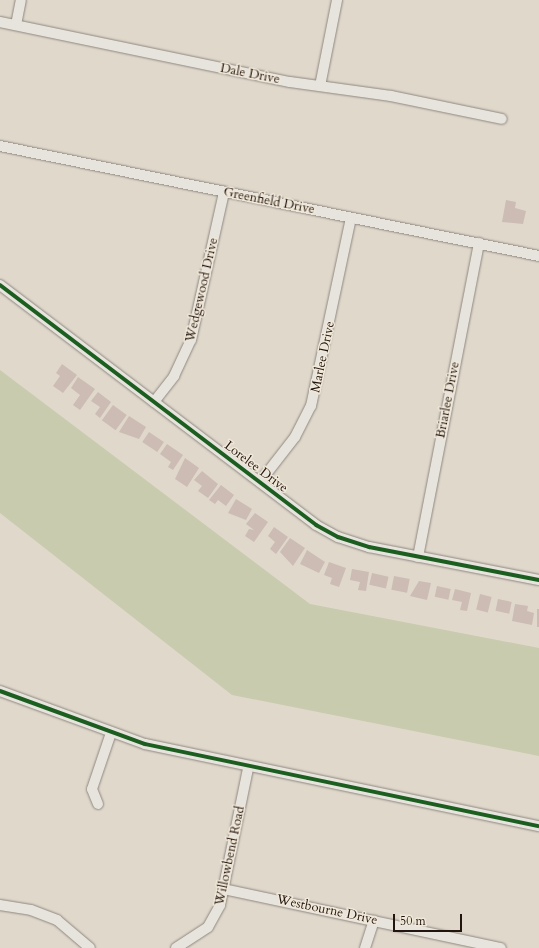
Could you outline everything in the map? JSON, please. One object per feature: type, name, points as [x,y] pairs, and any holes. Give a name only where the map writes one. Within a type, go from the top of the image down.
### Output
[{"type":"street","points":[[16,25],[21,0]]},
{"type":"street","points":[[320,86],[337,0]]},
{"type":"street","name":"Dale Drive","points":[[0,22],[320,86],[502,120]]},
{"type":"street","name":"Greenfield Drive","points":[[0,146],[539,256]]},
{"type":"street","name":"Wedgewood Drive","points":[[154,402],[174,376],[191,340],[224,192]]},
{"type":"street","name":"Marlee Drive","points":[[260,482],[295,437],[311,406],[351,218]]},
{"type":"street","name":"Briarlee Drive","points":[[418,557],[479,243]]},
{"type":"street","name":"Lorelee Drive","points":[[0,285],[260,482],[338,537],[418,557],[539,580]]},
{"type":"street","points":[[0,691],[111,733],[248,768],[539,826]]},
{"type":"street","points":[[98,804],[92,789],[111,733]]},
{"type":"street","name":"Willowbend Road","points":[[176,948],[208,927],[218,911],[248,768]]},
{"type":"street","name":"Westbourne Drive","points":[[223,889],[501,948]]},
{"type":"street","points":[[0,905],[31,910],[57,920],[90,948]]},
{"type":"street","points":[[365,948],[374,920]]},
{"type":"green space","points":[[0,370],[310,604],[539,648],[539,756],[232,695],[0,513]]},
{"type":"building","points":[[506,200],[516,202],[515,208],[526,211],[523,224],[502,222]]},
{"type":"building","points":[[62,364],[77,375],[63,393],[53,386],[60,376],[56,373]]},
{"type":"building","points":[[78,377],[95,389],[80,410],[73,405],[80,395],[71,388]]},
{"type":"building","points":[[98,392],[111,402],[100,418],[95,414],[100,407],[91,401]]},
{"type":"building","points":[[113,405],[127,415],[116,430],[102,420]]},
{"type":"building","points":[[129,416],[146,427],[139,439],[119,432]]},
{"type":"building","points":[[149,432],[164,442],[157,452],[142,442]]},
{"type":"building","points":[[167,444],[183,455],[173,470],[168,467],[171,462],[160,454]]},
{"type":"building","points":[[185,458],[199,468],[187,487],[175,479]]},
{"type":"building","points":[[202,471],[218,484],[208,498],[198,491],[202,486],[194,480]]},
{"type":"building","points":[[221,485],[234,495],[226,506],[218,500],[215,504],[209,500]]},
{"type":"building","points":[[236,499],[252,509],[246,520],[228,513]]},
{"type":"building","points":[[255,513],[268,522],[254,542],[245,536],[249,529],[254,530],[246,524]]},
{"type":"building","points":[[274,527],[288,537],[276,554],[270,549],[275,542],[268,536]]},
{"type":"building","points":[[290,538],[305,548],[293,566],[280,552]]},
{"type":"building","points":[[307,550],[325,562],[319,573],[300,564]]},
{"type":"building","points":[[329,562],[346,568],[339,587],[330,584],[332,578],[324,575]]},
{"type":"building","points":[[352,569],[369,572],[366,591],[358,590],[360,582],[350,580]]},
{"type":"building","points":[[372,573],[389,577],[386,589],[369,585]]},
{"type":"building","points":[[394,576],[410,579],[407,593],[391,590]]},
{"type":"building","points":[[419,581],[431,583],[427,600],[410,596]]},
{"type":"building","points":[[437,586],[451,589],[448,600],[435,597]]},
{"type":"building","points":[[455,589],[471,593],[467,611],[460,610],[462,602],[452,600]]},
{"type":"building","points":[[480,594],[492,597],[488,612],[476,610]]},
{"type":"building","points":[[498,599],[512,602],[509,614],[496,611]]},
{"type":"building","points":[[515,604],[528,606],[527,611],[534,613],[532,625],[512,621]]},
{"type":"building","points":[[537,609],[539,609],[539,627],[537,627]]},
{"type":"cycle path","points":[[0,285],[316,525],[338,537],[369,547],[539,580]]},
{"type":"cycle path","points":[[0,691],[145,744],[539,826]]}]
